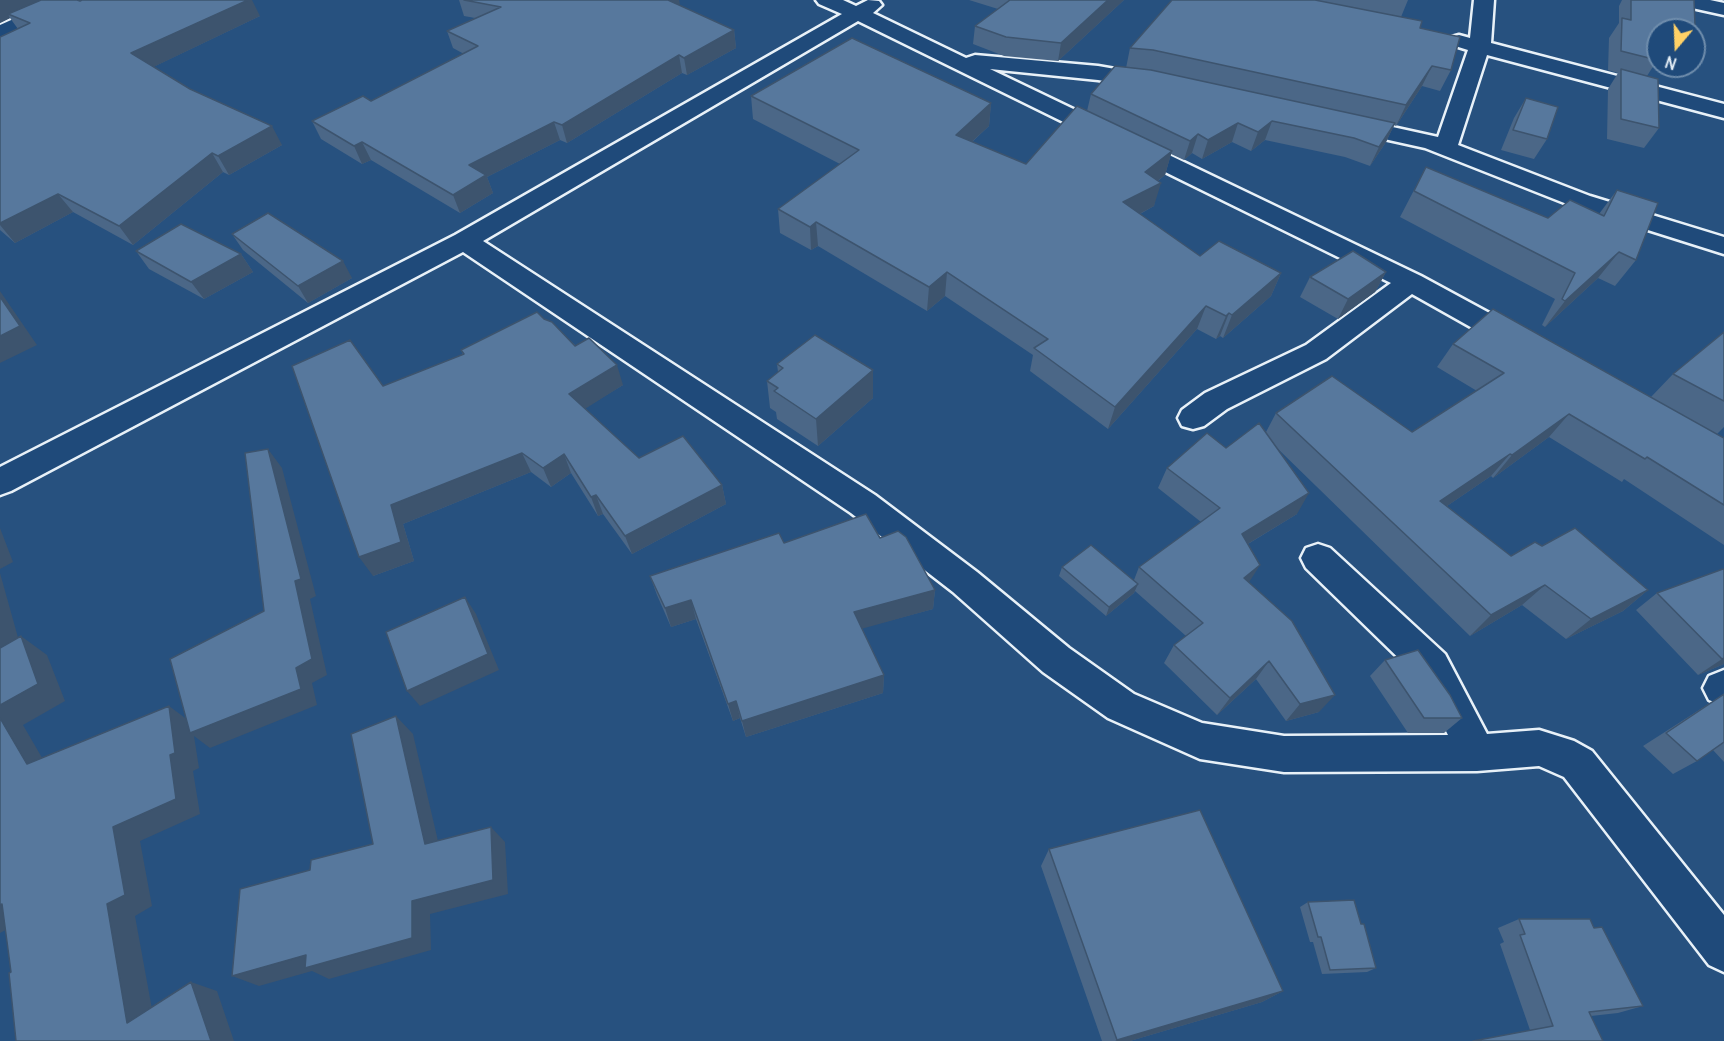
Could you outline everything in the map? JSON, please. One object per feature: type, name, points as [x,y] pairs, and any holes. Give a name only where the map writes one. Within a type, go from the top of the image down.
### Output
[{"type":"street","points":[[0,33],[73,0]]},
{"type":"street","points":[[826,0],[1411,282],[1535,351]]},
{"type":"street","points":[[0,482],[464,241],[881,0]]},
{"type":"street","points":[[1330,120],[1432,143],[1443,144],[1449,140],[1480,45],[1484,0]]},
{"type":"street","points":[[1681,0],[1724,9]]},
{"type":"street","points":[[1434,36],[1480,45],[1724,111]]},
{"type":"street","points":[[951,59],[1098,73],[1175,86]]},
{"type":"street","points":[[1432,143],[1581,201],[1724,246]]},
{"type":"street","points":[[464,241],[863,504],[965,582],[1056,660],[1121,706],[1200,741],[1284,754],[1477,753],[1539,748],[1560,754],[1578,764],[1724,950]]},
{"type":"street","points":[[1193,418],[1216,401],[1316,352],[1411,282]]},
{"type":"street","points":[[1318,558],[1431,666],[1477,753]]},
{"type":"building","points":[[41,0],[248,0],[131,53],[190,89],[272,126],[218,156],[212,153],[119,226],[58,194],[0,223],[0,37],[30,23],[8,14]]},
{"type":"building","points":[[464,0],[668,0],[734,30],[684,58],[679,55],[562,125],[554,122],[469,165],[486,175],[453,195],[362,142],[354,146],[312,121],[363,96],[371,101],[478,46],[447,31],[501,7]]},
{"type":"building","points":[[1010,0],[1108,0],[1061,43],[1006,37],[975,26]]},
{"type":"building","points":[[1172,0],[1315,0],[1422,21],[1420,28],[1460,37],[1451,70],[1432,66],[1406,105],[1153,50],[1130,48]]},
{"type":"building","points":[[1631,0],[1694,0],[1695,18],[1646,18],[1646,57],[1621,51],[1622,18],[1631,20]]},
{"type":"building","points":[[852,38],[991,103],[956,135],[1026,164],[1077,106],[1172,151],[1145,172],[1161,183],[1123,202],[1200,256],[1219,241],[1281,273],[1232,315],[1229,313],[1226,316],[1206,306],[1115,407],[1034,348],[1048,339],[947,272],[929,287],[816,222],[810,227],[778,209],[859,150],[751,96]]},
{"type":"building","points":[[1115,66],[1151,70],[1395,123],[1379,147],[1354,138],[1272,121],[1258,132],[1238,123],[1208,140],[1198,134],[1190,141],[1091,94]]},
{"type":"building","points":[[1621,69],[1646,76],[1646,78],[1658,79],[1659,128],[1621,119]]},
{"type":"building","points":[[1526,98],[1558,107],[1547,139],[1513,130]]},
{"type":"building","points":[[1426,167],[1548,218],[1570,200],[1604,216],[1617,190],[1658,203],[1636,260],[1619,252],[1565,301],[1562,299],[1575,273],[1414,191]]},
{"type":"building","points":[[268,213],[343,261],[298,286],[232,234]]},
{"type":"building","points":[[181,224],[241,254],[191,282],[136,251]]},
{"type":"building","points":[[1353,251],[1386,272],[1348,299],[1310,277]]},
{"type":"building","points":[[0,297],[20,326],[0,336]]},
{"type":"building","points":[[1493,309],[1724,438],[1724,505],[1647,457],[1645,459],[1569,414],[1512,455],[1510,454],[1440,501],[1511,556],[1535,542],[1542,546],[1575,528],[1648,590],[1591,619],[1545,585],[1491,615],[1276,413],[1332,376],[1412,432],[1504,373],[1453,344]]},
{"type":"building","points":[[537,312],[544,319],[552,322],[575,346],[589,338],[617,365],[569,394],[639,458],[683,436],[722,485],[625,536],[596,495],[591,497],[564,454],[543,468],[522,453],[391,505],[401,542],[359,557],[292,366],[350,340],[383,386],[464,354],[461,350]]},
{"type":"building","points":[[1724,332],[1724,401],[1673,374]]},
{"type":"building","points":[[815,335],[873,370],[816,419],[774,391],[778,388],[767,381],[783,368],[777,364]]},
{"type":"building","points":[[1259,423],[1309,493],[1242,534],[1260,565],[1244,578],[1292,621],[1335,695],[1300,704],[1269,661],[1230,698],[1174,645],[1203,623],[1139,567],[1220,508],[1167,468],[1207,433],[1226,448]]},
{"type":"building","points":[[268,449],[301,579],[295,581],[312,659],[296,668],[301,689],[190,733],[170,659],[264,611],[245,453]]},
{"type":"building","points":[[866,514],[880,538],[898,531],[906,537],[935,590],[854,612],[884,675],[742,721],[736,701],[728,704],[691,600],[665,608],[650,576],[779,533],[784,543]]},
{"type":"building","points":[[1091,545],[1138,584],[1109,607],[1062,567]]},
{"type":"building","points":[[1723,569],[1724,658],[1722,659],[1657,593]]},
{"type":"building","points":[[465,597],[488,654],[407,691],[386,632]]},
{"type":"building","points":[[21,636],[38,684],[0,705],[0,648]]},
{"type":"building","points":[[1418,650],[1450,695],[1462,718],[1424,718],[1385,660]]},
{"type":"building","points":[[1724,694],[1724,742],[1697,761],[1666,733]]},
{"type":"building","points":[[169,706],[175,753],[170,755],[176,799],[113,827],[125,895],[107,904],[127,1023],[191,982],[211,1041],[16,1041],[9,973],[11,972],[2,904],[0,905],[0,718],[27,764]]},
{"type":"building","points":[[396,716],[425,844],[491,827],[493,880],[412,901],[412,938],[305,968],[306,955],[232,976],[240,889],[310,870],[311,860],[373,844],[351,734]]},
{"type":"building","points":[[1200,810],[1283,991],[1117,1040],[1049,849]]},
{"type":"building","points":[[1354,900],[1361,924],[1364,924],[1376,968],[1330,970],[1308,902]]},
{"type":"building","points":[[1519,919],[1590,919],[1594,928],[1602,927],[1643,1006],[1589,1012],[1603,1041],[1473,1041],[1553,1026],[1520,935],[1525,934]]}]
